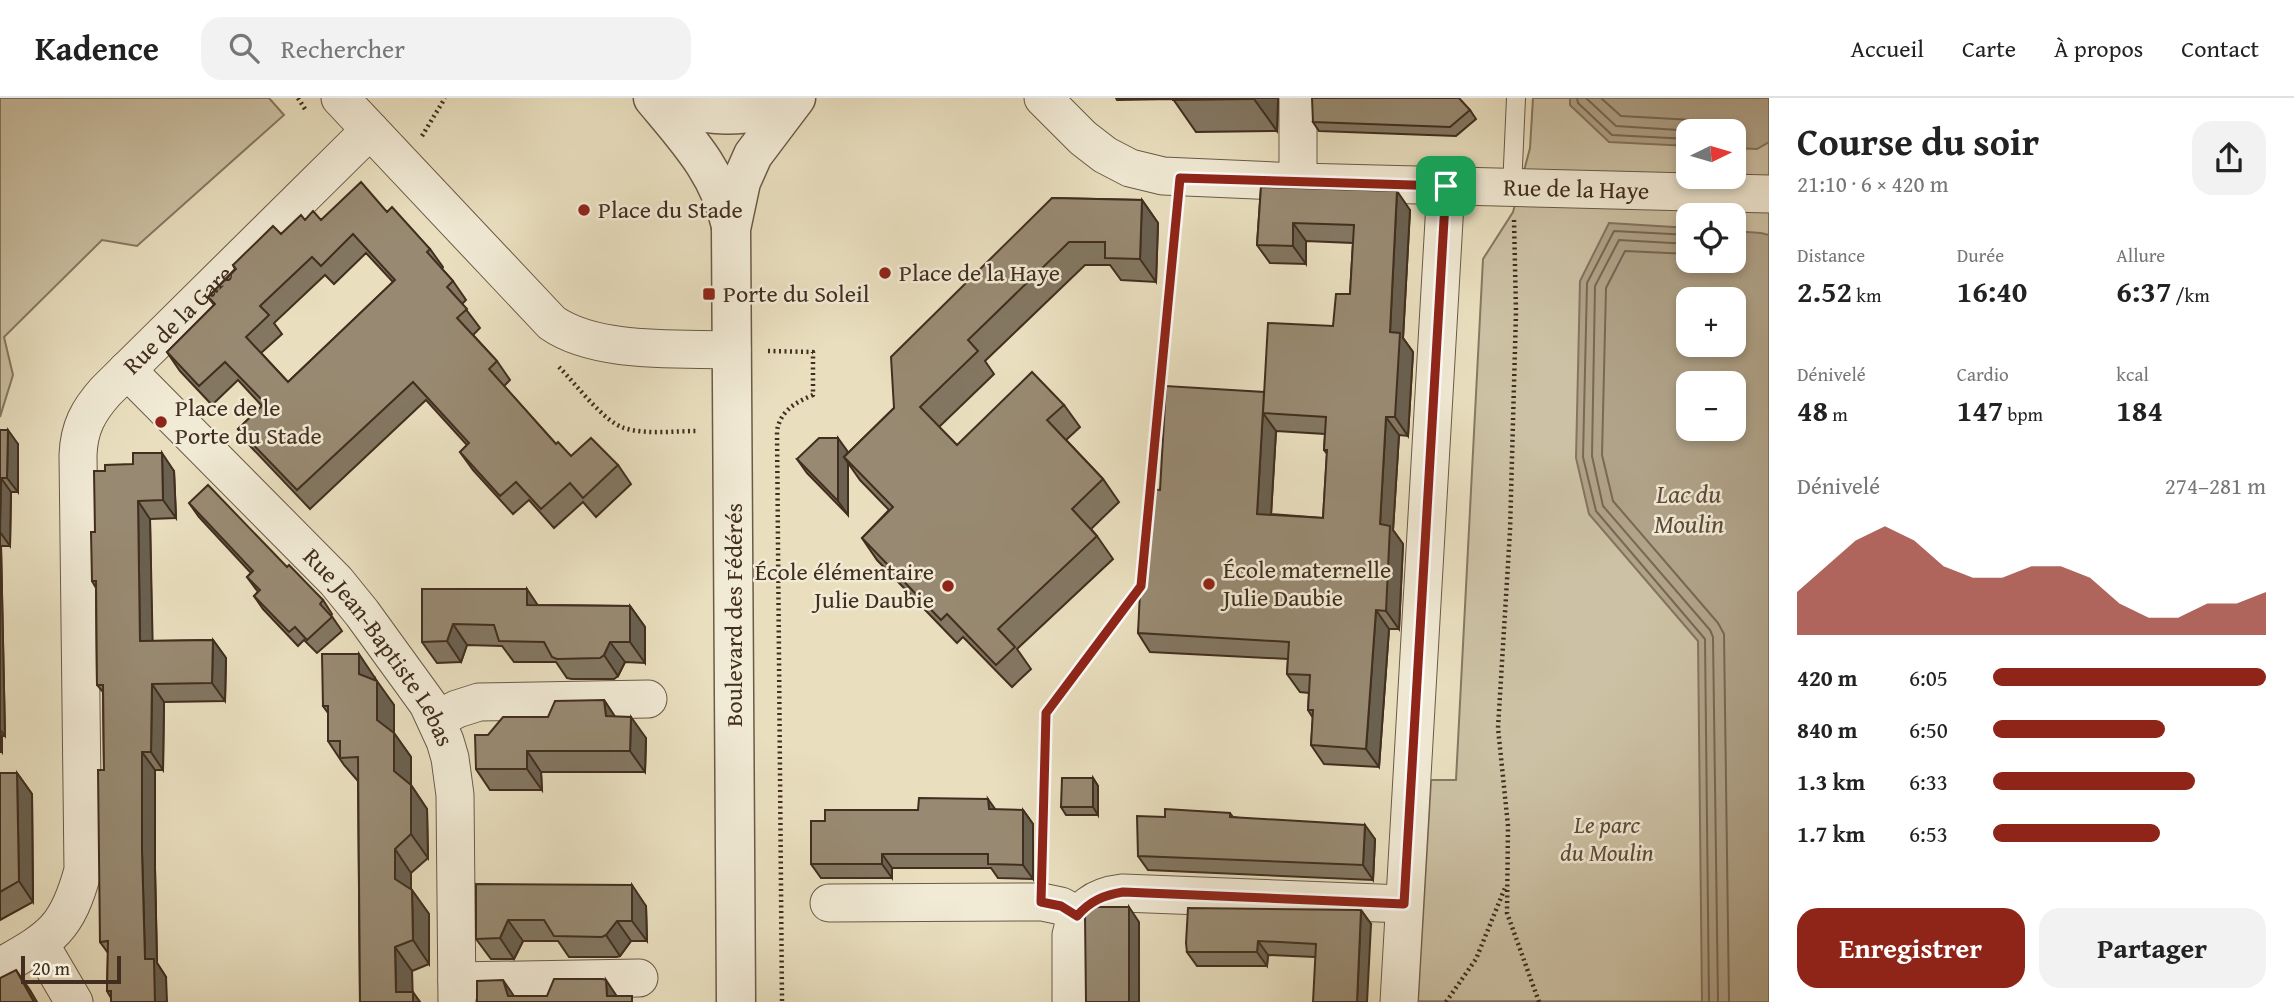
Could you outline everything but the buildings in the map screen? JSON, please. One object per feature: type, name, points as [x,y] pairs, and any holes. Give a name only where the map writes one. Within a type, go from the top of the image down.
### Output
[{"type":"street","points":[[340,98],[552,323],[595,342],[614,345],[732,350]]},
{"type":"street","name":"Boulevard des Fédérés","points":[[653,98],[714,176],[724,200],[731,229]]},
{"type":"street","points":[[658,98],[699,113],[723,114],[761,110],[794,98]]},
{"type":"street","name":"Boulevard des Fédérés","points":[[736,1002],[731,229],[741,182],[753,155],[794,98]]},
{"type":"street","points":[[1043,98],[1083,138],[1118,163],[1145,172],[1180,178],[1298,182],[1298,98]]},
{"type":"street","name":"Rue de la Gare","points":[[0,967],[40,944],[55,931],[67,914],[83,870],[79,440],[87,414],[95,402],[370,130]]},
{"type":"street","name":"Rue de la Haye","points":[[1298,182],[1769,194]]},
{"type":"street","points":[[1399,1002],[1446,186]]},
{"type":"street","name":"Rue Jean-Baptiste Lebas","points":[[127,370],[336,581],[370,623],[436,720],[450,758],[455,796],[457,992]]},
{"type":"street","points":[[436,720],[479,702],[648,699]]},
{"type":"street","points":[[1071,1002],[1071,935],[1077,916],[1091,902],[1111,894],[1123,892],[1404,904]]},
{"type":"street","points":[[829,903],[1041,902],[1061,906],[1077,916]]},
{"type":"street","points":[[40,944],[74,1002]]},
{"type":"street","points":[[457,992],[639,978]]},
{"type":"lane","points":[[1511,188],[1516,98]]},
{"type":"path","points":[[1149,504],[1180,178]]},
{"type":"path","points":[[1511,188],[1515,249],[1515,339],[1510,531],[1498,728],[1508,826],[1507,913],[1539,1002]]},
{"type":"path","points":[[732,350],[813,352],[813,395],[795,404],[781,416],[778,431],[782,1002]]},
{"type":"path","points":[[1041,902],[1046,713],[1141,586],[1142,572]]},
{"type":"path","points":[[1446,1002],[1476,959],[1507,884]]},
{"type":"green space","points":[[0,98],[269,98],[284,115],[137,246],[102,240],[4,337],[13,375],[0,417]]},
{"type":"green space","name":"Le parc du Moulin","points":[[1533,98],[1769,98],[1769,1002],[1418,1001],[1431,780],[1456,780],[1483,259],[1513,212],[1530,148]]},
{"type":"water","points":[[1570,98],[1769,98],[1769,142],[1757,149],[1746,149],[1746,119],[1676,119],[1676,145],[1609,142],[1570,105]]},
{"type":"water","name":"Lac du Moulin","points":[[1609,223],[1676,227],[1676,273],[1746,273],[1746,232],[1769,235],[1769,1002],[1702,1002],[1698,641],[1589,514],[1576,458],[1580,281]]},
{"type":"place","name":"Place du Stade","points":[[584,210]]},
{"type":"place","name":"Place de la Haye","points":[[885,273]]},
{"type":"place","name":"Porte du Soleil","points":[[709,294]]},
{"type":"place","name":"Place de le Porte du Stade","points":[[161,422]]},
{"type":"place","name":"École maternelle Julie Daubie","points":[[1209,584]]},
{"type":"place","name":"École élémentaire Julie Daubie","points":[[948,586]]},
{"type":"route","points":[[1180,178],[1446,186],[1404,904],[1123,892],[1091,902],[1077,916],[1061,906],[1041,902],[1046,713],[1141,586],[1180,178]]}]
